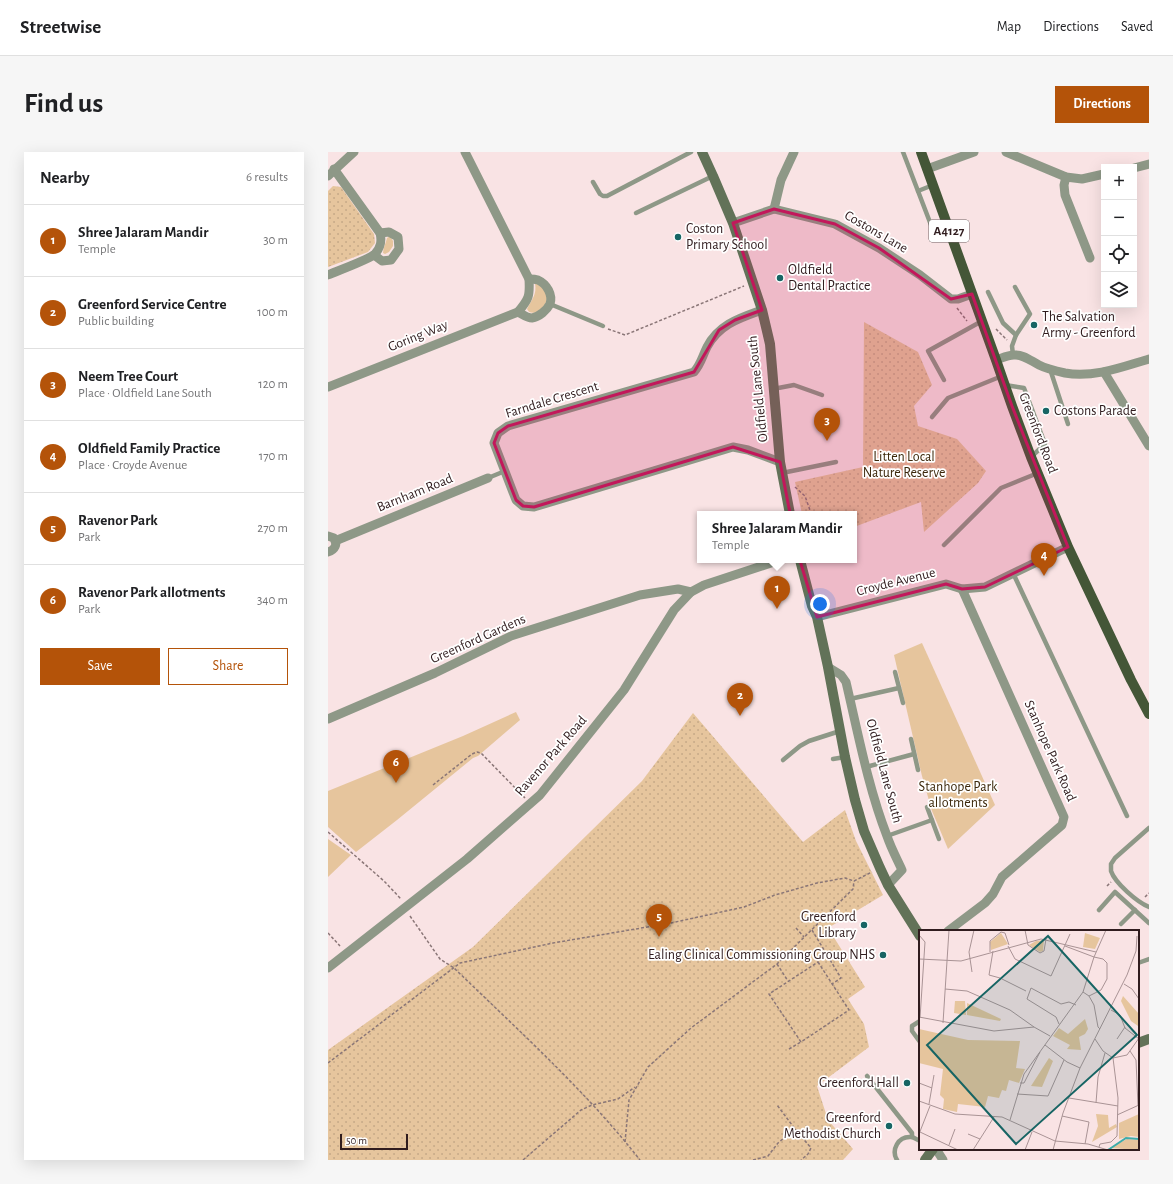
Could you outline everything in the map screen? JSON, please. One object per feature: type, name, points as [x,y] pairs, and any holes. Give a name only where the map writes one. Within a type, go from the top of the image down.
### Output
[{"type":"main road","name":"Greenford Road","points":[[921,152],[1031,457],[1068,547],[1131,680],[1149,714]]},
{"type":"street","points":[[328,176],[354,152]]},
{"type":"street","points":[[465,152],[529,279],[530,292],[526,303],[518,312],[533,318],[542,314],[550,304],[550,293],[545,284],[537,280],[529,279]]},
{"type":"street","name":"Oldfield Lane South","points":[[702,152],[733,223],[762,310],[770,344],[780,462],[789,511]]},
{"type":"street","points":[[733,223],[774,210],[781,180],[794,152]]},
{"type":"street","points":[[927,170],[974,152]]},
{"type":"street","points":[[1006,152],[1066,177],[1082,179],[1101,175]]},
{"type":"street","points":[[1137,167],[1149,164]]},
{"type":"street","points":[[328,275],[374,255],[382,240],[380,233],[334,169]]},
{"type":"street","points":[[1066,177],[1064,185],[1065,195],[1090,258]]},
{"type":"street","name":"Costons Lane","points":[[774,210],[834,224],[879,248],[951,299],[958,299],[972,294]]},
{"type":"street","points":[[374,255],[382,261],[391,260],[399,249],[398,237],[389,232],[380,233]]},
{"type":"street","name":"Farndale Crescent","points":[[762,310],[735,320],[719,330],[707,346],[699,366],[694,372],[508,426],[498,433],[494,443],[516,500],[523,506],[534,507],[733,448],[748,450],[780,462]]},
{"type":"street","name":"Goring Way","points":[[328,386],[518,312]]},
{"type":"street","points":[[996,360],[1012,350],[1050,369],[1066,373],[1086,374],[1104,372],[1149,359]]},
{"type":"street","points":[[1104,372],[1149,446]]},
{"type":"street","name":"Barnham Road","points":[[328,552],[335,548],[332,538],[488,478]]},
{"type":"street","name":"Croyde Avenue","points":[[817,617],[946,584],[962,589],[985,587],[1068,547]]},
{"type":"street","name":"Ravenor Park Road","points":[[328,968],[467,859],[540,795],[624,690],[674,610],[691,592],[704,585],[771,563]]},
{"type":"street","points":[[801,563],[812,606],[817,617],[845,756],[864,832],[888,885],[919,934]]},
{"type":"street","name":"Greenford Gardens","points":[[328,719],[435,673],[511,636],[640,595],[678,589],[691,592]]},
{"type":"street","name":"Stanhope Park Road","points":[[949,930],[985,903],[993,894],[1002,877],[1062,825],[1064,817],[962,589]]},
{"type":"street","name":"Oldfield Lane South","points":[[828,667],[841,674],[846,682],[866,767],[878,808],[887,836],[902,870],[888,885]]},
{"type":"street","points":[[1139,1043],[1149,1039]]},
{"type":"street","points":[[925,1160],[932,1150]]},
{"type":"street","points":[[934,1150],[942,1160]]},
{"type":"lane","points":[[593,182],[600,194],[606,196],[691,152]]},
{"type":"lane","points":[[903,152],[936,238],[950,233]]},
{"type":"lane","points":[[636,214],[713,176]]},
{"type":"lane","points":[[918,191],[933,185]]},
{"type":"lane","points":[[1012,350],[1016,335],[1030,314],[1015,287]]},
{"type":"lane","points":[[988,292],[1003,323],[1016,335]]},
{"type":"lane","points":[[550,304],[603,326]]},
{"type":"lane","points":[[944,380],[928,351],[982,321]]},
{"type":"lane","points":[[1050,369],[1068,424]]},
{"type":"lane","points":[[932,418],[948,398],[1003,380],[1024,388],[1045,444],[1031,457]]},
{"type":"lane","points":[[773,389],[794,386],[822,395]]},
{"type":"lane","points":[[782,473],[836,462]]},
{"type":"lane","name":"Barnham Road","points":[[488,478],[505,471]]},
{"type":"lane","points":[[944,545],[1001,488],[1038,473]]},
{"type":"lane","points":[[1013,574],[1127,816]]},
{"type":"lane","points":[[895,672],[903,704]]},
{"type":"lane","points":[[850,699],[899,688]]},
{"type":"lane","points":[[783,760],[800,746],[809,741],[840,731]]},
{"type":"lane","points":[[911,740],[918,770]]},
{"type":"lane","points":[[866,767],[914,754]]},
{"type":"lane","points":[[833,759],[845,756]]},
{"type":"lane","points":[[927,807],[939,839]]},
{"type":"lane","points":[[887,836],[932,820]]},
{"type":"lane","points":[[1149,828],[1110,864],[1111,871],[1115,878],[1139,902],[1149,907]]},
{"type":"lane","points":[[1099,910],[1116,892],[1149,923]]},
{"type":"lane","points":[[1121,924],[1135,910]]},
{"type":"lane","points":[[1139,963],[1149,959]]},
{"type":"lane","points":[[919,1022],[912,1026],[912,1032],[919,1041]]},
{"type":"lane","points":[[867,1076],[912,1132],[912,1137]]},
{"type":"lane","points":[[897,1160],[894,1152],[897,1143],[904,1138],[912,1137],[919,1141]]},
{"type":"path","points":[[603,326],[625,335],[753,282]]},
{"type":"path","points":[[959,310],[968,322]]},
{"type":"path","points":[[993,330],[996,329],[1012,350]]},
{"type":"path","points":[[795,487],[805,496],[810,511]]},
{"type":"path","points":[[433,785],[472,754],[479,752],[530,803]]},
{"type":"path","points":[[328,832],[384,881],[402,900],[405,908],[440,958],[454,968],[563,1072],[626,1142],[640,1160]]},
{"type":"path","points":[[328,1063],[460,963],[545,945],[670,923],[744,907],[775,895],[817,882],[845,878],[854,881],[880,868]]},
{"type":"path","points":[[1106,885],[1110,880]]},
{"type":"path","points":[[626,1142],[629,1100],[648,1067],[691,1028],[777,964],[853,889],[854,881]]},
{"type":"path","points":[[796,928],[804,937]]},
{"type":"path","points":[[812,930],[841,978],[832,984]]},
{"type":"path","points":[[328,933],[347,953]]},
{"type":"path","points":[[789,1049],[801,1042],[849,1010],[818,962],[769,994],[801,1042]]},
{"type":"path","points":[[777,964],[788,981]]},
{"type":"path","points":[[523,1160],[581,1110],[592,1105],[618,1098],[637,1086]]},
{"type":"path","points":[[777,1105],[811,1148],[808,1154],[801,1160]]},
{"type":"path","points":[[753,1160],[768,1156],[778,1143],[795,1129]]},
{"type":"highlighted area","points":[[774,209],[835,224],[879,248],[951,299],[972,294],[1012,406],[1068,547],[985,587],[962,589],[946,584],[817,617],[798,554],[780,462],[733,447],[534,507],[523,506],[516,500],[494,443],[498,433],[508,426],[694,372],[719,330],[735,320],[762,310],[733,223]]},
{"type":"green space","points":[[333,186],[341,187],[374,234],[375,243],[368,252],[328,267],[328,191]]},
{"type":"green space","points":[[390,236],[393,241],[393,246],[389,252],[385,254],[383,253],[384,247],[387,238]]},
{"type":"green space","points":[[535,283],[542,286],[547,298],[545,305],[539,311],[532,313],[527,309],[535,294]]},
{"type":"green space","name":"Litten Local Nature Reserve","points":[[864,322],[918,352],[932,385],[914,406],[918,426],[957,439],[986,471],[978,483],[924,532],[921,502],[857,526],[857,511],[801,511],[795,482],[863,467]]},
{"type":"green space","name":"Stanhope Park allotments","points":[[922,643],[995,805],[948,849],[932,811],[922,776],[894,655]]},
{"type":"green space","points":[[516,712],[520,720],[478,756],[473,758],[356,852],[328,827],[328,791],[463,736]]},
{"type":"green space","points":[[693,713],[803,842],[845,810],[856,841],[883,895],[828,928],[865,987],[848,999],[864,1024],[869,1047],[817,1086],[828,1120],[853,1149],[843,1160],[328,1160],[328,1050],[473,947],[642,781]]},
{"type":"green space","points":[[328,839],[351,855],[328,877]]},
{"type":"place","name":"Coston Primary School","points":[[678,237]]},
{"type":"place","name":"Oldfield Dental Practice","points":[[780,278]]},
{"type":"place","name":"The Salvation Army - Greenford","points":[[1034,325]]},
{"type":"place","name":"Costons Parade","points":[[1046,411]]},
{"type":"place","name":"Neem Tree Court","points":[[827,441]]},
{"type":"place","name":"Oldfield Family Practice","points":[[1044,576]]},
{"type":"place","name":"Shree Jalaram Mandir","points":[[777,609]]},
{"type":"place","name":"Greenford Service Centre","points":[[740,716]]},
{"type":"place","name":"Ravenor Park allotments","points":[[396,783]]},
{"type":"place","name":"Greenford Library","points":[[864,925]]},
{"type":"place","name":"Ravenor Park","points":[[659,937]]},
{"type":"place","name":"Ealing Clinical Commissioning Group NHS","points":[[883,955]]},
{"type":"place","name":"Greenford Hall","points":[[907,1083]]},
{"type":"place","name":"Greenford Methodist Church","points":[[889,1126]]}]
